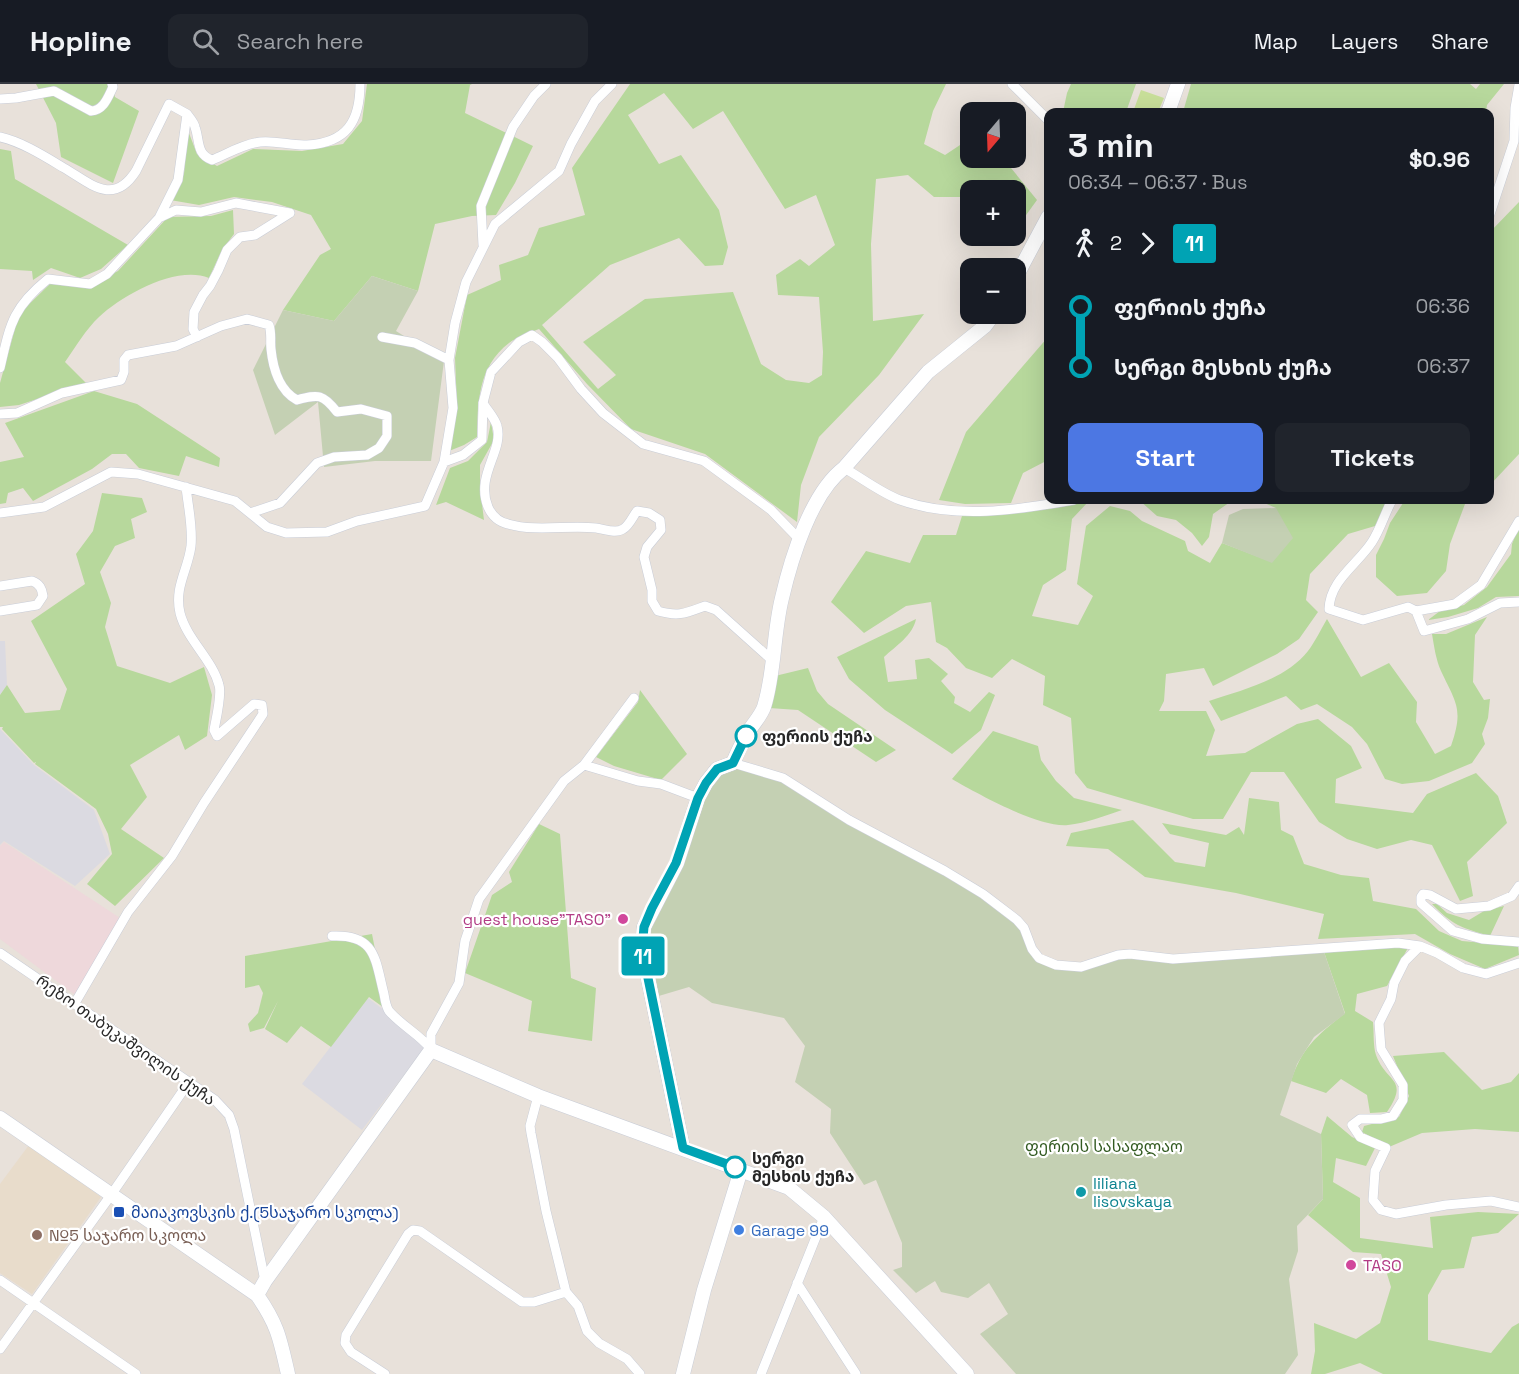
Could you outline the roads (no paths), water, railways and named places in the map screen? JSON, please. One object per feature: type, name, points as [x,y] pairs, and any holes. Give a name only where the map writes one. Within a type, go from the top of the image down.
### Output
[{"type":"street","points":[[0,99],[54,91],[96,111],[103,105],[113,87],[112,84]]},
{"type":"street","points":[[0,137],[16,141],[86,183],[101,189],[116,189],[130,182],[169,104],[187,114],[195,125],[200,151],[204,157],[212,160],[250,143],[263,141],[307,145],[333,140],[347,131],[354,121],[360,104],[360,84]]},
{"type":"street","points":[[483,248],[481,206],[513,128],[534,96],[546,84]]},
{"type":"street","points":[[0,513],[44,507],[111,472],[138,474],[235,501],[267,527],[286,533],[327,532],[357,521],[425,506],[444,462],[453,408],[449,360],[455,323],[466,282],[495,224],[559,171],[595,100],[612,84]]},
{"type":"street","points":[[1012,84],[1044,116]]},
{"type":"street","points":[[1169,108],[1178,84]]},
{"type":"street","points":[[1494,202],[1514,141],[1515,108],[1519,85]]},
{"type":"street","points":[[0,368],[10,323],[28,295],[48,279],[90,284],[107,274],[159,218],[178,180],[187,114]]},
{"type":"street","points":[[159,218],[176,210],[201,212],[236,203],[290,213],[255,235],[240,237],[227,250],[194,312],[193,329],[197,337]]},
{"type":"street","points":[[1026,258],[1044,224]]},
{"type":"street","points":[[0,414],[17,413],[62,393],[122,380],[123,360],[128,354],[176,346],[222,326],[246,319],[269,325],[272,334],[274,367],[286,394],[297,400],[315,395],[327,399],[337,412],[361,409],[387,416],[387,436],[380,448],[367,455],[334,457],[317,463],[280,503],[250,513]]},
{"type":"street","points":[[733,763],[763,709],[782,599],[800,540],[817,498],[928,372],[986,324]]},
{"type":"street","points":[[444,462],[463,455],[482,440],[483,403],[491,372],[519,342],[532,335],[558,358],[581,389],[603,413],[643,444],[704,461],[771,510],[800,540]]},
{"type":"street","points":[[382,337],[415,343],[449,360]]},
{"type":"street","points":[[483,403],[497,426],[498,443],[487,469],[485,492],[488,507],[495,518],[506,524],[524,528],[593,528],[617,531],[624,529],[637,511],[649,513],[660,520],[661,530],[647,547],[644,557],[652,590],[652,601],[658,611],[682,615],[705,606],[716,610],[773,661]]},
{"type":"street","points":[[844,468],[900,500],[948,511],[981,512],[1050,504]]},
{"type":"street","points":[[75,1003],[128,912],[172,856],[204,802],[263,714],[262,705],[254,704],[217,736],[214,730],[220,686],[208,662],[194,643],[180,613],[178,587],[187,566],[191,544],[186,487]]},
{"type":"street","points":[[1390,504],[1372,542],[1339,580],[1329,602],[1329,609],[1363,620],[1408,607],[1416,610],[1455,604],[1480,585],[1519,521]]},
{"type":"street","points":[[0,586],[33,581],[42,589],[43,596],[37,604],[0,612]]},
{"type":"street","points":[[1416,610],[1424,631],[1468,619],[1500,603],[1519,602]]},
{"type":"street","points":[[257,1295],[432,1050],[431,1035],[459,983],[465,941],[479,899],[564,781],[584,765],[634,698]]},
{"type":"street","points":[[683,1148],[642,949],[644,927],[676,863],[698,798],[706,783],[717,769],[733,763],[783,778],[849,820],[983,894],[1017,920],[1024,928],[1032,949],[1039,958],[1056,965],[1081,967],[1119,955],[1130,954],[1173,959],[1398,943],[1420,946],[1464,968],[1486,974],[1519,963]]},
{"type":"street","points":[[584,765],[638,781],[661,784],[698,798]]},
{"type":"street","points":[[1519,886],[1512,896],[1489,906],[1456,909],[1430,895],[1423,894],[1421,903],[1453,931],[1482,939],[1519,942]]},
{"type":"street","points":[[332,936],[348,935],[368,945],[374,953],[387,1010],[424,1040],[432,1050],[538,1096],[789,1188],[824,1217],[967,1374]]},
{"type":"street","points":[[1420,946],[1405,961],[1379,1023],[1381,1049],[1403,1085],[1403,1100],[1393,1116],[1381,1119],[1360,1119],[1352,1125],[1360,1137],[1386,1148],[1375,1170],[1373,1200],[1381,1210],[1396,1214],[1446,1205],[1491,1201],[1519,1207]]},
{"type":"street","name":"რეზო თაბუკაშვილის ქუჩა","points":[[0,953],[215,1100],[228,1115],[265,1281]]},
{"type":"street","points":[[0,1349],[189,1082]]},
{"type":"street","points":[[538,1096],[530,1126],[546,1211],[566,1292],[578,1306],[587,1331],[599,1343],[627,1359],[640,1374]]},
{"type":"street","points":[[0,1118],[257,1295],[270,1313],[279,1332],[288,1374]]},
{"type":"street","points":[[683,1374],[704,1290],[741,1170]]},
{"type":"street","points":[[761,1374],[824,1217]]},
{"type":"street","points":[[385,1374],[351,1352],[345,1343],[346,1335],[408,1234],[413,1230],[420,1231],[522,1302],[534,1302],[566,1292]]},
{"type":"street","points":[[0,1280],[136,1374]]},
{"type":"street","points":[[797,1283],[856,1374]]},
{"type":"place","name":"ფერიის ქუჩა","points":[[746,736]]},
{"type":"place","name":"guest house\"TASO\"","points":[[623,919]]},
{"type":"place","name":"სერგი მესხის ქუჩა","points":[[735,1167]]},
{"type":"place","name":"liliana lisovskaya","points":[[1081,1192]]},
{"type":"place","name":"მაიაკოვსკის ქ.(5საჯარო სკოლა)","points":[[119,1212]]},
{"type":"place","name":"Garage 99","points":[[739,1230]]},
{"type":"place","name":"№5 საჯარო სკოლა","points":[[37,1235]]},
{"type":"place","name":"TASO","points":[[1351,1265]]},
{"type":"park label","name":"ფერიის სასაფლაო","points":[[1104,1146]]}]
